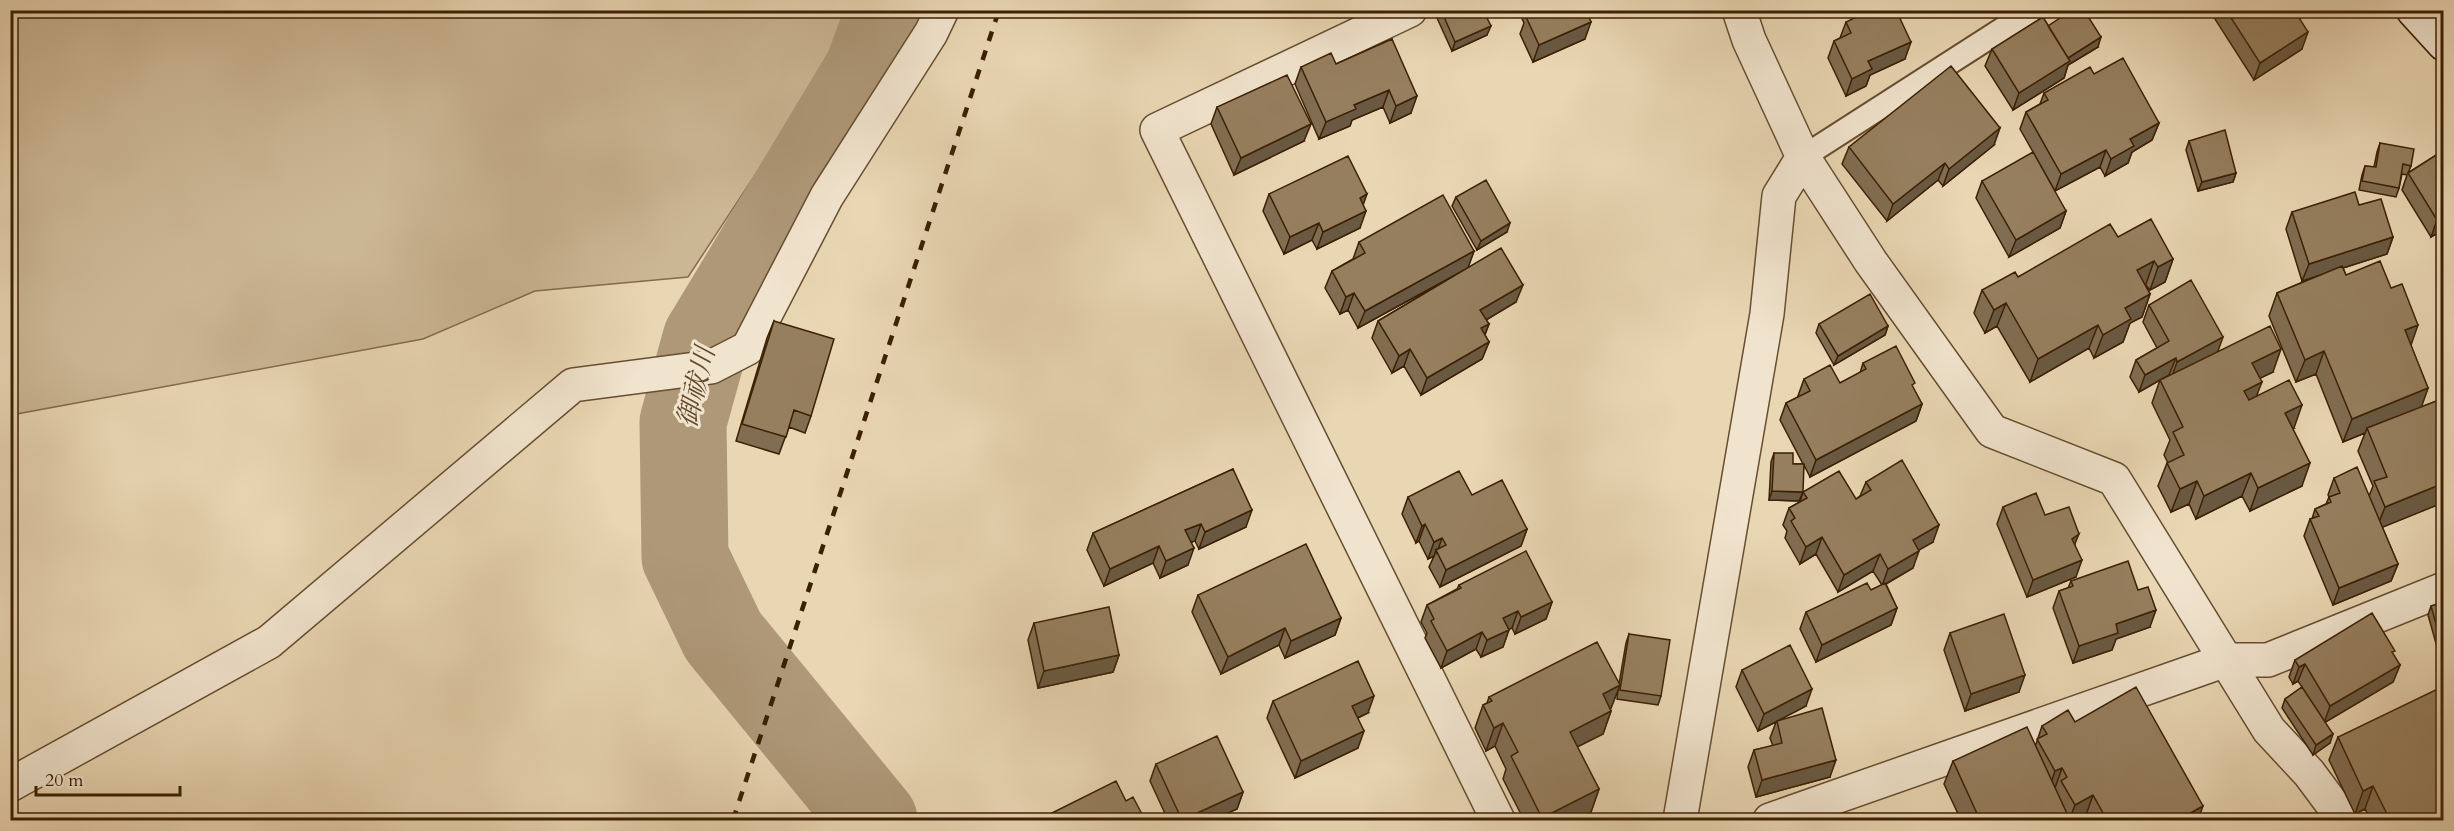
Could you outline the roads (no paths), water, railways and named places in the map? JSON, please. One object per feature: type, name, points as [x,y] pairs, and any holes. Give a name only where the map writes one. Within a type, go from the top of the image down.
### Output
[{"type":"street","points":[[10,785],[269,642],[573,385],[673,374],[711,367],[748,348],[827,196],[931,33],[942,10]]},
{"type":"street","points":[[1410,10],[1157,130],[1498,820]]},
{"type":"street","points":[[1739,10],[1749,40],[1803,157],[1871,262],[1992,431],[2114,479],[2269,730],[2309,773],[2344,820]]},
{"type":"street","points":[[2413,10],[2444,44]]},
{"type":"street","points":[[1680,820],[1767,314],[1779,196],[1803,157]]},
{"type":"street","points":[[1770,820],[2226,660],[2268,660],[2444,589]]},
{"type":"lane","points":[[1803,157],[2032,10]]},
{"type":"waterway","name":"御祓川","points":[[874,820],[723,636],[685,557],[683,422],[706,339],[868,70],[890,10]]},
{"type":"railway","points":[[733,820],[999,10]]}]
